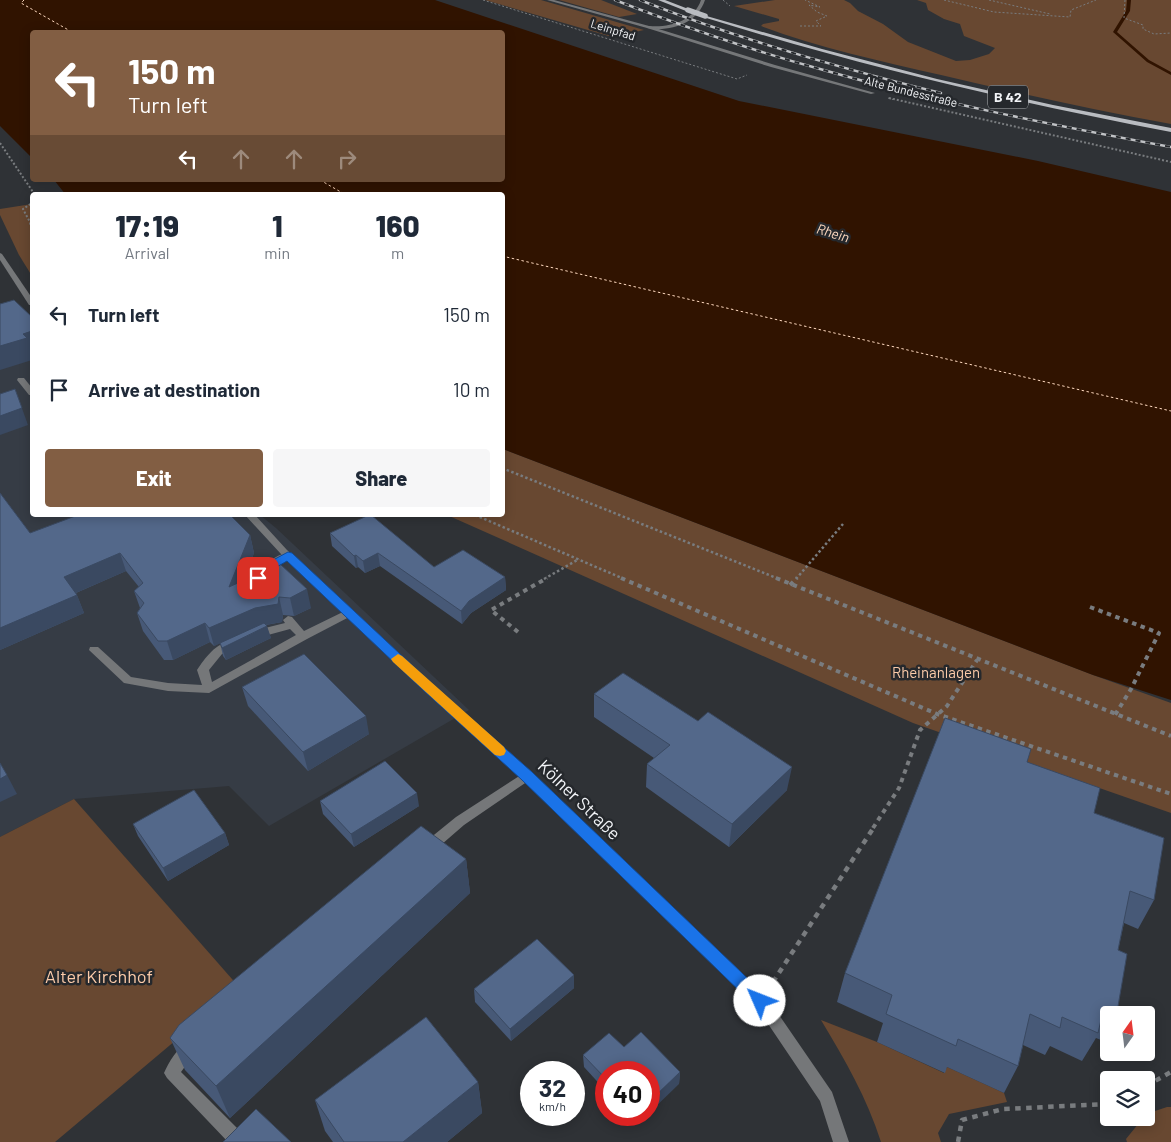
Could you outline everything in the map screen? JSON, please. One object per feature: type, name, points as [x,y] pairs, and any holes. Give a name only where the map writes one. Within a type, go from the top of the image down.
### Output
[{"type":"main road","name":"B 42","points":[[660,0],[705,16],[846,58],[1024,101],[1171,130]]},
{"type":"street","points":[[549,0],[649,27],[673,27],[700,9],[703,0]]},
{"type":"street","name":"Alte Bundesstraße","points":[[649,27],[773,66],[873,94]]},
{"type":"street","points":[[0,255],[30,300]]},
{"type":"street","points":[[21,380],[30,391]]},
{"type":"street","name":"Kölner Straße","points":[[252,517],[288,555],[426,685],[527,776],[760,1001],[827,1097],[842,1142]]},
{"type":"street","points":[[261,592],[258,578],[266,568],[288,555]]},
{"type":"street","points":[[94,650],[128,680],[168,687],[209,688],[349,613]]},
{"type":"street","points":[[209,688],[203,670],[218,651],[290,623],[303,636]]},
{"type":"street","points":[[417,857],[460,821],[527,776]]},
{"type":"street","points":[[203,1038],[188,1050],[172,1073],[236,1139]]},
{"type":"path","name":"Leinpfad","points":[[483,0],[737,79]]},
{"type":"path","points":[[800,26],[821,26],[816,21],[826,16],[817,12],[809,5],[820,7],[805,0]]},
{"type":"path","points":[[944,0],[994,12],[1070,17],[1071,10],[1096,0]]},
{"type":"path","points":[[989,0],[1058,16]]},
{"type":"path","points":[[1125,0],[1124,18],[1143,25],[1143,29],[1154,34],[1171,34]]},
{"type":"path","name":"Alte Bundesstraße","points":[[873,94],[1171,162]]},
{"type":"path","points":[[0,143],[33,192]]},
{"type":"path","points":[[30,204],[24,209],[24,214],[30,223]]},
{"type":"path","points":[[505,469],[977,660],[1171,736]]},
{"type":"path","points":[[480,517],[937,714],[1171,794]]},
{"type":"path","points":[[790,585],[808,567],[843,524]]},
{"type":"path","points":[[518,632],[491,610],[580,559]]},
{"type":"path","points":[[1090,607],[1159,633],[1115,715]]},
{"type":"path","points":[[760,1001],[899,788],[920,730],[947,706],[977,660]]},
{"type":"path","points":[[1155,1081],[1171,1072]]},
{"type":"path","points":[[958,1142],[962,1120],[1003,1109],[1100,1104]]},
{"type":"shaded area","points":[[30,324],[30,517],[262,517],[469,710],[269,826],[229,786],[74,799],[0,837],[0,325]]},
{"type":"green space","points":[[485,0],[541,0],[644,30],[612,37]]},
{"type":"green space","points":[[559,0],[601,0],[637,14],[619,17]]},
{"type":"green space","points":[[775,0],[844,0],[858,11],[883,24],[908,42],[956,61],[970,60],[989,54],[995,48],[964,36],[960,24],[944,19],[928,10],[926,3],[917,0],[1171,0],[1171,124],[1027,95],[828,47],[761,26],[779,21],[779,19],[734,6]]},
{"type":"green space","points":[[30,204],[30,273],[19,255],[0,215],[0,209]]},
{"type":"green space","name":"Rheinanlagen","points":[[505,450],[1093,675],[1171,703],[1171,813],[913,723],[451,517],[505,517]]},
{"type":"green space","name":"Alter Kirchhof","points":[[74,799],[239,987],[55,1142],[0,1142],[0,837]]},
{"type":"green space","points":[[821,1020],[877,1042],[944,1073],[947,1067],[1004,1093],[1007,1102],[949,1114],[938,1133],[941,1142],[881,1142],[862,1095]]},
{"type":"green space","points":[[1171,1107],[1171,1142],[1127,1142],[1126,1139],[1137,1126],[1155,1126],[1155,1111]]},
{"type":"water","name":"Rhein","points":[[0,0],[435,0],[739,101],[1038,161],[1171,192],[1171,700],[1093,675],[505,450],[505,192],[64,192],[56,182],[505,182],[505,30],[30,30],[30,156],[0,126]]},
{"type":"building","points":[[14,300],[30,315],[30,332],[23,334],[27,338],[0,346],[0,304]]},
{"type":"building","points":[[15,389],[22,408],[0,416],[0,394]]},
{"type":"building","points":[[0,493],[30,533],[73,517],[232,517],[250,535],[229,587],[251,577],[261,578],[263,571],[279,563],[307,589],[290,598],[279,597],[278,604],[255,608],[209,628],[205,623],[167,641],[158,641],[137,613],[144,603],[134,591],[143,583],[120,553],[64,577],[77,595],[0,628]]},
{"type":"building","points":[[365,517],[373,517],[434,567],[463,550],[505,577],[469,601],[461,611],[378,553],[363,561],[356,555],[354,556],[330,533]]},
{"type":"building","points":[[264,623],[267,626],[222,648],[220,643]]},
{"type":"building","points":[[304,654],[366,716],[303,752],[242,687]]},
{"type":"building","points":[[623,673],[698,721],[708,712],[792,767],[732,824],[647,764],[670,745],[594,694]]},
{"type":"building","points":[[945,718],[1031,749],[1027,762],[1100,788],[1094,813],[1164,838],[1154,900],[1130,891],[1118,950],[1127,954],[1118,1006],[1100,1006],[1098,1033],[1062,1017],[1060,1028],[1030,1014],[1018,1066],[958,1039],[956,1046],[886,1014],[892,995],[845,973]]},
{"type":"building","points":[[385,761],[417,793],[351,834],[320,801]]},
{"type":"building","points":[[0,763],[7,775],[0,779]]},
{"type":"building","points":[[194,790],[225,833],[163,868],[133,824]]},
{"type":"building","points":[[421,826],[466,859],[216,1086],[170,1038],[179,1025]]},
{"type":"building","points":[[537,939],[574,975],[510,1029],[474,989]]},
{"type":"building","points":[[426,1017],[478,1082],[403,1142],[344,1142],[315,1100]]},
{"type":"building","points":[[641,1032],[680,1072],[660,1091],[660,1061],[595,1061],[595,1068],[583,1055],[609,1033],[624,1047]]},
{"type":"building","points":[[256,1109],[291,1142],[223,1142]]},
{"type":"waterway","points":[[1129,0],[1128,11],[1115,32],[1148,61],[1171,74]]},
{"type":"ferry route","points":[[24,0],[21,3],[68,30]]},
{"type":"ferry route","points":[[323,182],[341,192]]},
{"type":"ferry route","points":[[505,257],[1171,411]]},
{"type":"railway","points":[[615,0],[742,46],[863,81],[994,112],[1171,147]]},
{"type":"railway","points":[[640,0],[789,52],[941,93]]},
{"type":"slow traffic","points":[[398,659],[500,751]]},
{"type":"route","points":[[258,578],[266,568],[288,555],[426,685],[527,776],[760,1001]]}]
